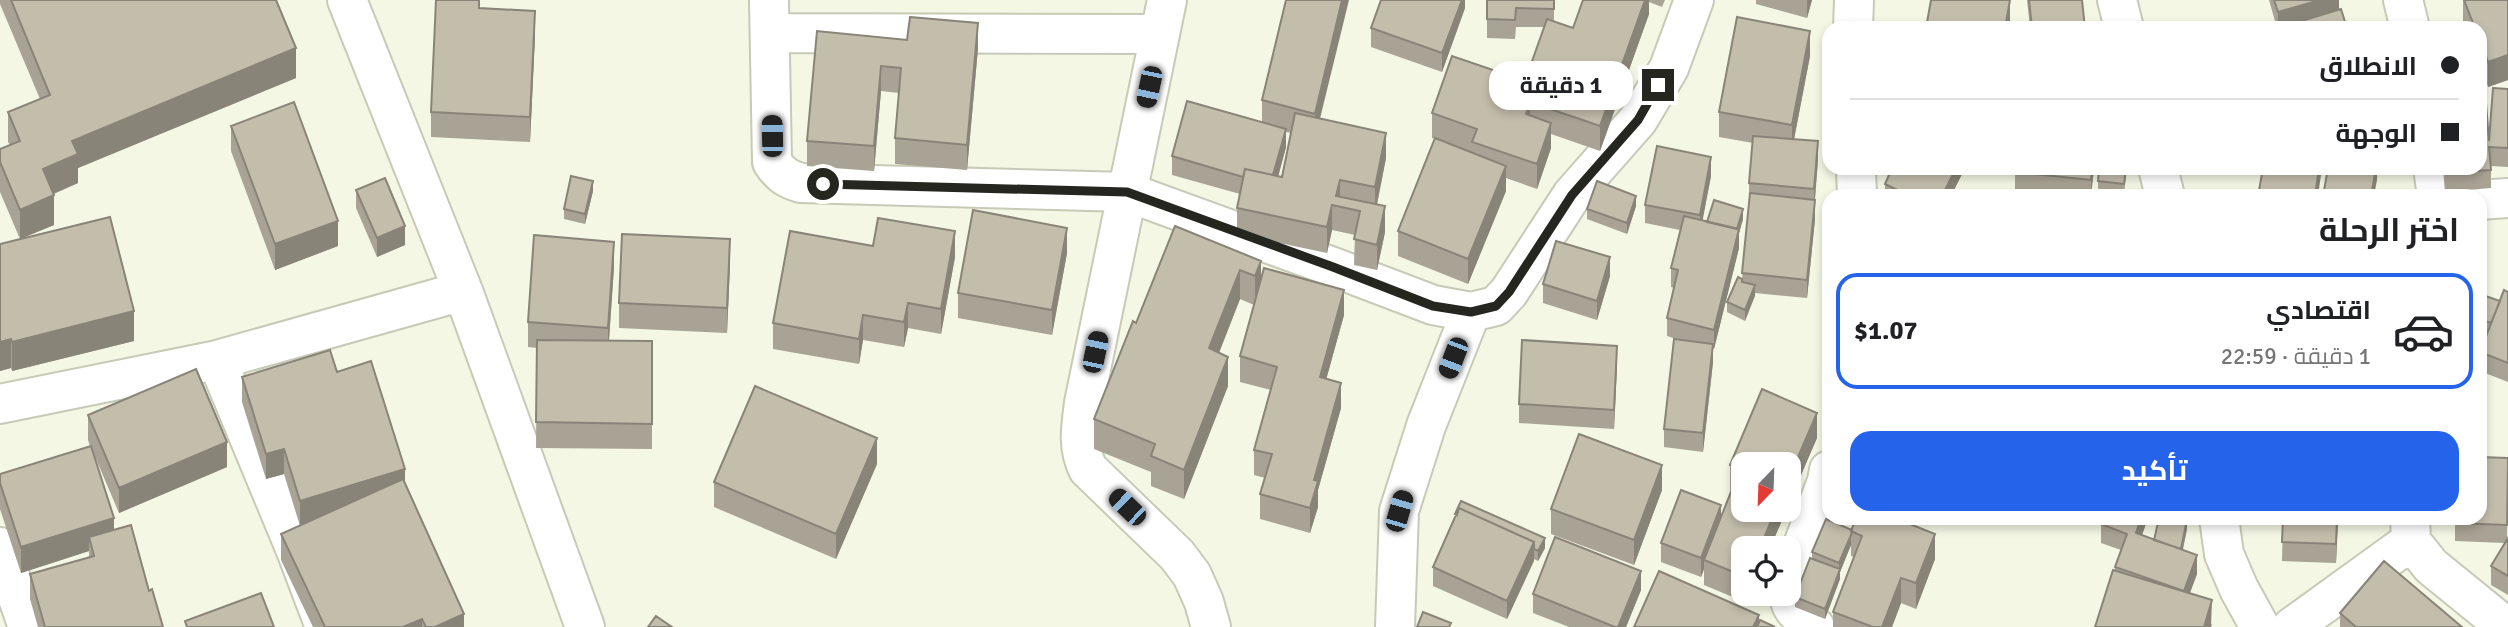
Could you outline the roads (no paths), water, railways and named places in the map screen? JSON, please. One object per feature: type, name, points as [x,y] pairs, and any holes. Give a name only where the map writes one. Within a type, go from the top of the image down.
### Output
[{"type":"street","points":[[346,0],[463,291],[585,627]]},
{"type":"street","points":[[1211,627],[1192,575],[1177,555],[1088,469],[1080,453],[1084,402],[1127,192],[1163,17],[769,16],[772,162],[786,178],[801,183],[1127,192],[1433,306],[1471,312],[1496,306],[1509,292],[1572,195],[1638,120],[1669,68],[1694,0]]},
{"type":"street","points":[[1853,21],[1854,0]]},
{"type":"street","points":[[2118,0],[2122,21]]},
{"type":"street","points":[[2403,0],[2408,21]]},
{"type":"street","points":[[2487,200],[2508,198]]},
{"type":"street","points":[[0,404],[217,360],[463,291]]},
{"type":"street","points":[[1395,627],[1399,511],[1426,426],[1471,312]]},
{"type":"street","points":[[217,360],[297,552],[325,627]]},
{"type":"street","points":[[1815,627],[1795,612],[1789,600],[1789,589],[1822,494]]},
{"type":"street","points":[[2220,525],[2224,554],[2260,627]]},
{"type":"street","points":[[2292,627],[2410,530],[2431,566],[2506,627]]},
{"type":"street","points":[[0,547],[28,627]]}]
